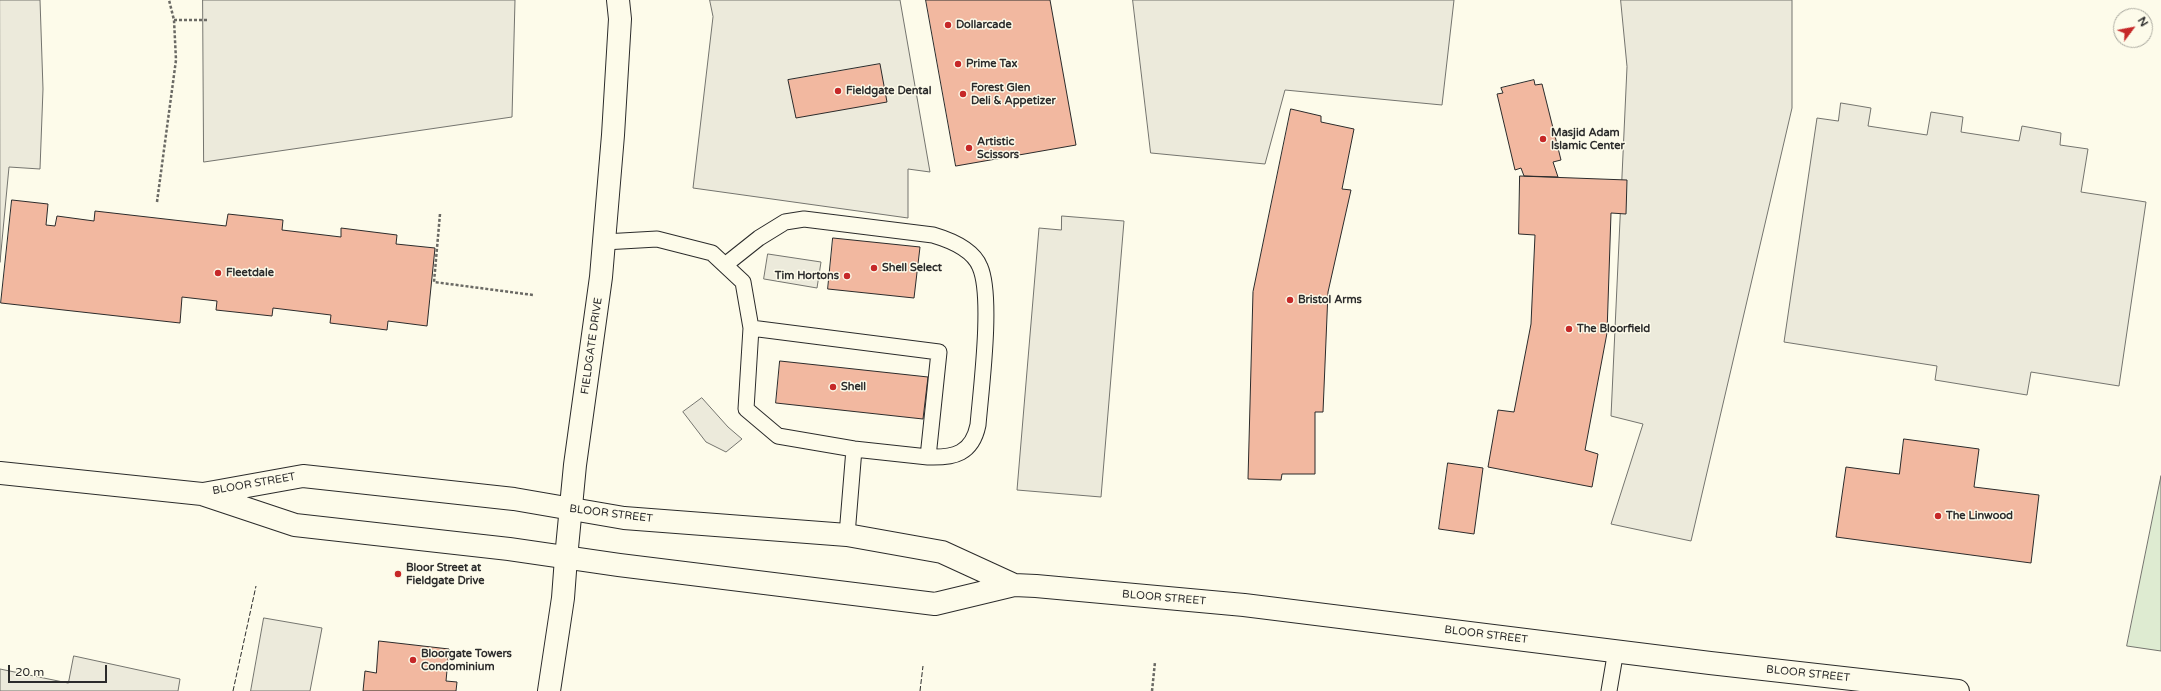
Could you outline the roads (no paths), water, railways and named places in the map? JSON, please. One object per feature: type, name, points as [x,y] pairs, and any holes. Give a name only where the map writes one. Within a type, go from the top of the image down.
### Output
[{"type":"main road","name":"FIELDGATE DRIVE","points":[[549,691],[563,598],[569,509],[601,277],[613,135],[620,19],[618,0]]},
{"type":"main road","name":"BLOOR STREET","points":[[0,473],[202,494],[295,525],[509,549],[566,558],[935,604],[1014,585],[1244,605],[1616,650],[1710,663],[1958,691]]},
{"type":"main road","name":"BLOOR STREET","points":[[202,494],[303,476],[514,499],[624,518],[846,535],[942,552],[1014,585]]},
{"type":"lane","points":[[604,242],[657,239],[712,253],[743,282],[750,328],[746,408],[778,436],[854,449],[948,458],[961,453],[976,437],[985,332],[985,293],[980,266],[968,252],[949,240],[933,235],[804,219],[785,222],[759,238],[725,265]]},
{"type":"lane","points":[[750,328],[939,352],[928,457]]},
{"type":"lane","points":[[846,535],[854,449]]},
{"type":"lane","points":[[1609,691],[1616,650]]},
{"type":"place","name":"Dollarcade","points":[[948,25]]},
{"type":"place","name":"Prime Tax","points":[[958,64]]},
{"type":"place","name":"Fieldgate Dental","points":[[838,91]]},
{"type":"place","name":"Forest Glen Deli & Appetizer","points":[[963,94]]},
{"type":"place","name":"Masjid Adam Islamic Center","points":[[1543,139]]},
{"type":"place","name":"Artistic Scissors","points":[[969,148]]},
{"type":"place","name":"Shell Select","points":[[874,268]]},
{"type":"place","name":"Fleetdale","points":[[218,273]]},
{"type":"place","name":"Tim Hortons","points":[[847,276]]},
{"type":"place","name":"Bristol Arms","points":[[1290,300]]},
{"type":"place","name":"The Bloorfield","points":[[1569,329]]},
{"type":"place","name":"Shell","points":[[833,387]]},
{"type":"place","name":"The Linwood","points":[[1938,516]]},
{"type":"place","name":"Bloor Street at Fieldgate Drive","points":[[398,574]]},
{"type":"place","name":"Bloorgate Towers Condominium","points":[[413,660]]}]
